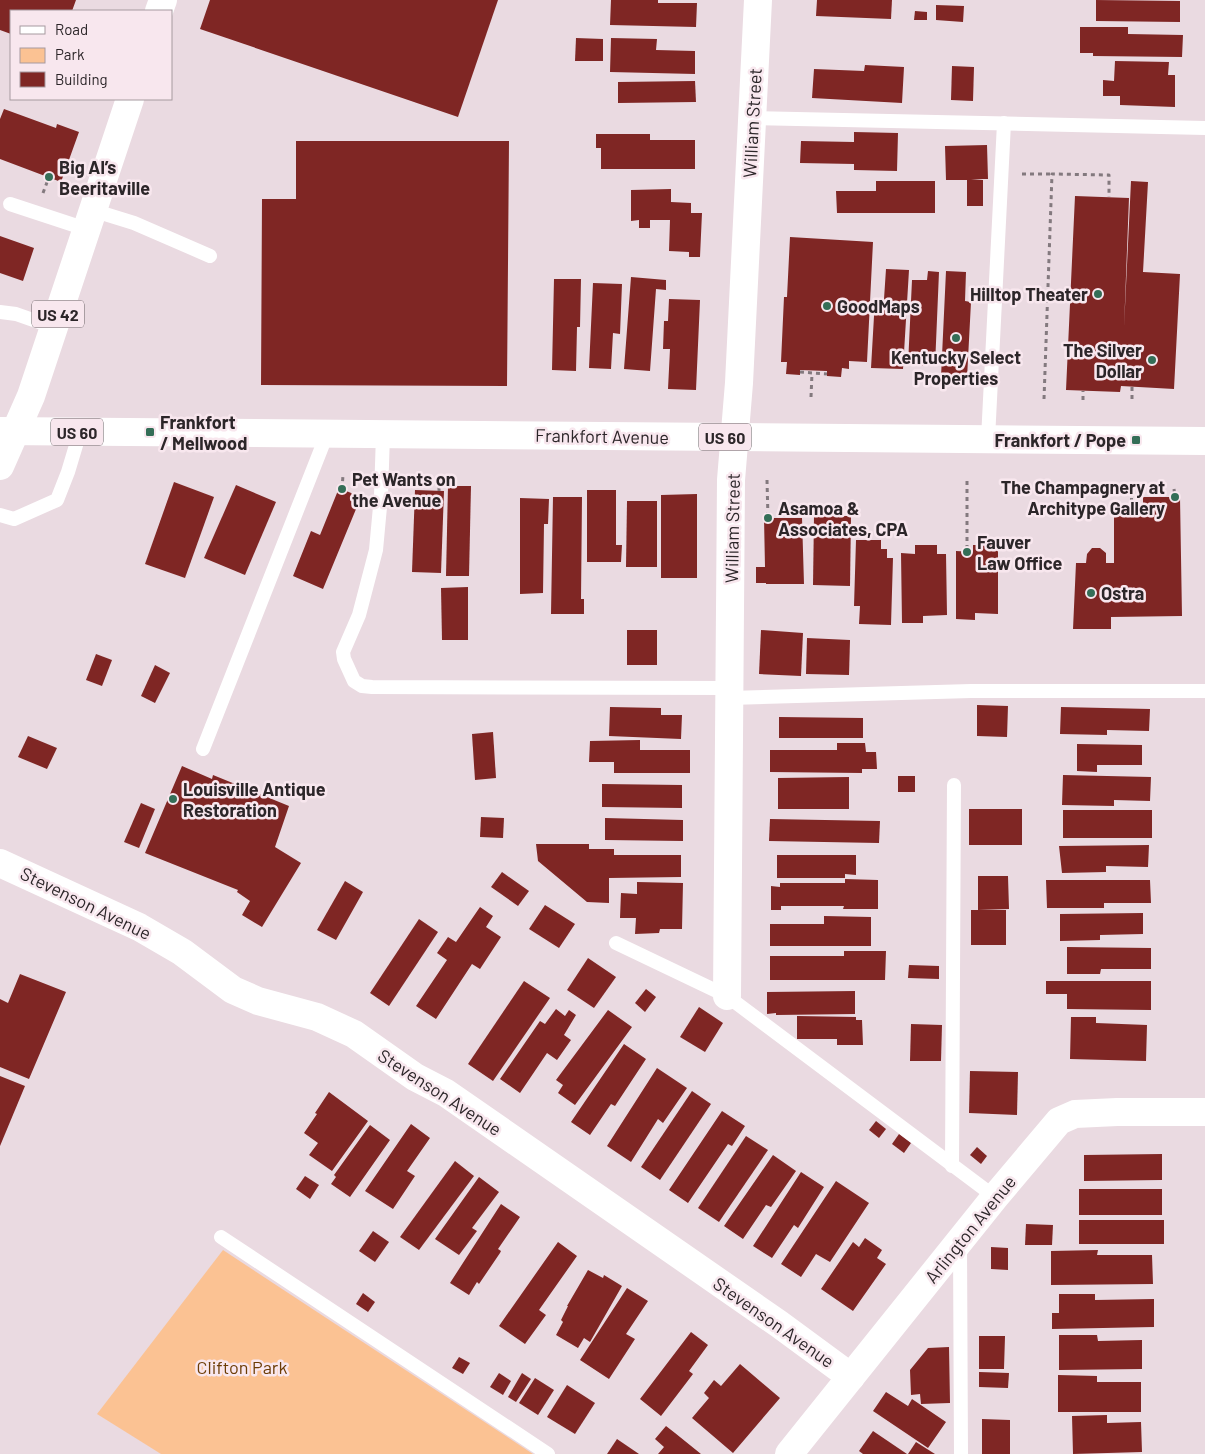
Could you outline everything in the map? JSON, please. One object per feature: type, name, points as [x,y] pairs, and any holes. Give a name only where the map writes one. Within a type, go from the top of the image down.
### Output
[{"type":"street","name":"William Street","points":[[727,996],[731,480],[739,383],[758,0]]},
{"type":"street","name":"US 42","points":[[0,466],[8,431],[31,396],[130,100]]},
{"type":"street","name":"Frankfort Avenue","points":[[8,431],[1205,441]]},
{"type":"street","name":"Stevenson Avenue","points":[[0,862],[139,927],[182,952],[233,990],[258,1001],[317,1017],[354,1034],[415,1077],[446,1093],[779,1324],[851,1377]]},
{"type":"street","name":"Arlington Avenue","points":[[789,1454],[1059,1120],[1075,1114],[1205,1112]]},
{"type":"lane","points":[[752,118],[1205,128]]},
{"type":"lane","points":[[988,439],[1004,123]]},
{"type":"lane","points":[[10,204],[89,220],[134,223],[210,256]]},
{"type":"lane","points":[[0,312],[16,314],[53,327]]},
{"type":"lane","points":[[0,515],[14,519],[57,500],[80,432]]},
{"type":"lane","points":[[203,749],[328,434]]},
{"type":"lane","points":[[383,434],[381,496],[376,550],[359,616],[343,652],[344,659],[354,681],[362,686],[730,693],[1205,691]]},
{"type":"lane","points":[[952,1166],[954,786]]},
{"type":"lane","points":[[616,942],[727,996],[995,1198]]},
{"type":"lane","points":[[221,1236],[548,1454]]},
{"type":"lane","points":[[960,1241],[961,1454]]},
{"type":"path","points":[[1045,174],[1109,175],[1109,197]]},
{"type":"path","points":[[1044,399],[1052,174]]},
{"type":"path","points":[[800,372],[827,374]]},
{"type":"path","points":[[811,398],[812,373]]},
{"type":"path","points":[[1132,386],[1132,400]]},
{"type":"path","points":[[1083,391],[1083,400]]},
{"type":"path","points":[[342,489],[343,475]]},
{"type":"path","points":[[439,476],[439,491]]},
{"type":"path","points":[[767,480],[768,518]]},
{"type":"path","points":[[967,481],[967,552]]},
{"type":"path","points":[[1174,489],[1175,497]]},
{"type":"path","points":[[1131,490],[1132,508]]},
{"type":"green space","name":"Clifton Park","points":[[223,1250],[533,1454],[161,1454],[97,1414]]},
{"type":"building","points":[[0,0],[76,0],[72,10],[10,10],[10,34],[0,30]]},
{"type":"building","points":[[210,0],[498,0],[458,117],[200,29]]},
{"type":"building","points":[[611,0],[658,0],[658,3],[697,3],[696,27],[610,25]]},
{"type":"building","points":[[817,0],[892,0],[891,19],[816,16]]},
{"type":"building","points":[[1096,0],[1180,1],[1180,22],[1096,21]]},
{"type":"building","points":[[936,5],[964,6],[963,22],[936,20]]},
{"type":"building","points":[[915,11],[927,12],[927,20],[914,20]]},
{"type":"building","points":[[1080,27],[1128,27],[1128,34],[1183,35],[1182,57],[1093,56],[1093,53],[1080,53]]},
{"type":"building","points":[[576,38],[603,39],[603,61],[575,61]]},
{"type":"building","points":[[611,38],[657,39],[656,50],[695,51],[695,74],[610,72]]},
{"type":"building","points":[[1115,61],[1169,62],[1168,75],[1175,75],[1175,107],[1120,105],[1120,96],[1103,96],[1103,80],[1114,81]]},
{"type":"building","points":[[865,65],[904,67],[902,103],[812,98],[814,69],[864,71]]},
{"type":"building","points":[[952,66],[974,67],[973,101],[951,100]]},
{"type":"building","points":[[695,81],[696,102],[618,103],[618,82]]},
{"type":"building","points":[[4,109],[56,128],[57,124],[79,132],[61,182],[0,159],[0,119]]},
{"type":"building","points":[[854,132],[898,133],[897,171],[854,170],[854,164],[800,163],[801,141],[854,142]]},
{"type":"building","points":[[596,134],[650,134],[650,140],[695,140],[695,169],[601,169],[601,148],[596,148]]},
{"type":"building","points":[[296,141],[509,141],[507,386],[261,385],[262,199],[296,199]]},
{"type":"building","points":[[987,145],[988,179],[971,179],[983,180],[983,206],[967,206],[967,180],[946,180],[945,146]]},
{"type":"building","points":[[876,181],[935,181],[935,213],[837,213],[836,191],[876,191]]},
{"type":"building","points":[[1131,181],[1148,182],[1143,272],[1180,274],[1174,389],[1121,386],[1120,392],[1066,390],[1075,196],[1129,198],[1124,328]]},
{"type":"building","points":[[671,189],[671,202],[691,203],[691,213],[702,213],[700,257],[689,257],[689,252],[669,251],[670,220],[650,220],[650,228],[639,228],[639,220],[631,221],[631,190]]},
{"type":"building","points":[[0,236],[34,248],[23,281],[0,273]]},
{"type":"building","points":[[790,237],[873,242],[867,362],[849,361],[849,369],[842,368],[841,377],[827,376],[827,371],[800,370],[800,375],[786,374],[787,362],[781,362],[784,297],[787,297]]},
{"type":"building","points":[[886,269],[909,270],[903,369],[871,368],[875,299],[884,299]]},
{"type":"building","points":[[928,271],[939,272],[935,366],[908,365],[912,280],[927,280]]},
{"type":"building","name":"Kentucky Select Properties","points":[[946,271],[966,272],[965,301],[971,302],[967,378],[941,377]]},
{"type":"building","points":[[631,277],[666,280],[666,290],[656,289],[650,371],[624,369]]},
{"type":"building","points":[[554,279],[581,279],[580,327],[577,327],[576,371],[552,370]]},
{"type":"building","points":[[593,283],[622,284],[620,334],[613,333],[611,369],[589,368]]},
{"type":"building","points":[[669,299],[700,300],[696,390],[668,389],[670,349],[663,349],[664,321],[668,321]]},
{"type":"building","points":[[174,482],[214,497],[185,578],[145,564]]},
{"type":"building","points":[[236,485],[276,502],[245,575],[204,558]]},
{"type":"building","points":[[448,486],[471,486],[469,576],[446,576]]},
{"type":"building","points":[[339,488],[361,497],[323,589],[293,576],[311,531],[320,535]]},
{"type":"building","points":[[415,490],[444,491],[441,573],[412,572]]},
{"type":"building","points":[[587,490],[616,490],[616,545],[622,545],[621,562],[587,562]]},
{"type":"building","points":[[697,494],[697,578],[661,578],[661,495]]},
{"type":"building","points":[[553,497],[582,497],[581,599],[584,599],[584,614],[551,614]]},
{"type":"building","points":[[1143,497],[1180,497],[1182,616],[1111,617],[1111,629],[1073,629],[1076,563],[1086,563],[1087,554],[1092,548],[1100,548],[1106,553],[1106,563],[1114,563],[1114,509],[1143,507]]},
{"type":"building","points":[[520,498],[549,499],[548,524],[544,524],[543,593],[520,594]]},
{"type":"building","points":[[627,501],[657,501],[657,567],[626,567]]},
{"type":"building","points":[[814,516],[851,516],[850,586],[813,585]]},
{"type":"building","points":[[764,518],[802,518],[804,584],[756,583],[756,567],[765,567]]},
{"type":"building","points":[[856,540],[881,540],[881,549],[887,549],[887,558],[893,558],[891,625],[859,624],[860,606],[854,606]]},
{"type":"building","points":[[915,545],[937,545],[937,554],[946,554],[947,615],[923,616],[923,623],[902,623],[901,553],[915,554]]},
{"type":"building","points":[[973,545],[998,545],[998,614],[975,613],[975,620],[956,619],[956,551],[973,552]]},
{"type":"building","points":[[468,587],[468,640],[442,640],[441,588]]},
{"type":"building","points":[[627,630],[657,630],[657,665],[627,665]]},
{"type":"building","points":[[761,630],[803,633],[801,676],[759,674]]},
{"type":"building","points":[[807,638],[850,640],[849,675],[806,674]]},
{"type":"building","points":[[96,654],[112,660],[102,686],[86,680]]},
{"type":"building","points":[[155,665],[170,673],[155,703],[141,696]]},
{"type":"building","points":[[977,705],[1008,706],[1007,737],[977,736]]},
{"type":"building","points":[[610,707],[661,708],[661,715],[682,715],[681,739],[609,736]]},
{"type":"building","points":[[1061,707],[1150,709],[1149,731],[1107,730],[1107,735],[1060,734]]},
{"type":"building","points":[[779,717],[863,718],[863,738],[779,738]]},
{"type":"building","points":[[493,732],[496,778],[475,780],[472,734]]},
{"type":"building","points":[[28,736],[57,748],[47,769],[18,757]]},
{"type":"building","points":[[640,740],[640,750],[690,750],[690,773],[614,773],[614,762],[589,762],[590,741]]},
{"type":"building","points":[[837,743],[865,743],[866,752],[876,752],[877,769],[862,769],[862,773],[770,772],[770,750],[837,750]]},
{"type":"building","points":[[1077,744],[1142,745],[1142,765],[1097,765],[1097,772],[1077,771]]},
{"type":"building","points":[[182,766],[212,779],[213,775],[289,806],[275,847],[301,863],[262,927],[242,915],[250,901],[237,892],[238,890],[145,853]]},
{"type":"building","points":[[1063,775],[1151,777],[1150,801],[1114,800],[1114,806],[1062,805]]},
{"type":"building","points":[[898,776],[915,776],[915,792],[898,792]]},
{"type":"building","points":[[849,777],[849,809],[778,809],[778,778]]},
{"type":"building","points":[[602,784],[682,785],[682,808],[602,807]]},
{"type":"building","points":[[141,803],[155,809],[139,848],[124,842]]},
{"type":"building","points":[[969,809],[1022,809],[1022,845],[969,845]]},
{"type":"building","points":[[1063,810],[1152,810],[1152,838],[1063,838]]},
{"type":"building","points":[[481,817],[504,818],[503,838],[480,837]]},
{"type":"building","points":[[605,818],[683,820],[683,841],[605,840]]},
{"type":"building","points":[[770,819],[880,821],[879,843],[769,841]]},
{"type":"building","points":[[536,844],[589,844],[589,849],[614,849],[614,855],[681,855],[681,877],[609,878],[609,903],[587,902],[538,861]]},
{"type":"building","points":[[1149,845],[1148,867],[1106,866],[1106,872],[1062,873],[1059,846]]},
{"type":"building","points":[[777,855],[856,855],[856,875],[845,874],[845,878],[777,878]]},
{"type":"building","points":[[502,872],[529,891],[518,906],[491,887]]},
{"type":"building","points":[[978,876],[1008,876],[1009,909],[978,910]]},
{"type":"building","points":[[845,879],[878,880],[878,909],[843,909],[844,906],[781,906],[781,910],[771,910],[771,886],[780,887],[780,883],[845,883]]},
{"type":"building","points":[[1046,880],[1150,880],[1151,903],[1104,903],[1104,908],[1047,908]]},
{"type":"building","points":[[345,881],[363,892],[336,940],[317,930]]},
{"type":"building","points":[[637,882],[683,883],[682,929],[660,929],[659,933],[635,934],[636,918],[620,918],[621,893],[637,894]]},
{"type":"building","points":[[545,905],[575,924],[559,948],[529,929]]},
{"type":"building","points":[[480,907],[493,916],[486,927],[501,937],[480,969],[472,964],[436,1019],[416,1006],[447,960],[437,953],[448,937],[456,942]]},
{"type":"building","points":[[971,910],[1006,910],[1006,945],[971,945]]},
{"type":"building","points":[[1143,913],[1143,934],[1100,935],[1100,940],[1060,941],[1060,914]]},
{"type":"building","points":[[824,916],[871,917],[871,946],[770,946],[770,924],[824,924]]},
{"type":"building","points":[[419,919],[438,932],[389,1006],[370,993]]},
{"type":"building","points":[[1067,947],[1151,948],[1151,969],[1101,969],[1100,974],[1067,974]]},
{"type":"building","points":[[844,951],[886,951],[885,980],[770,980],[770,956],[844,956]]},
{"type":"building","points":[[588,958],[616,977],[594,1008],[567,990]]},
{"type":"building","points":[[909,965],[939,966],[939,979],[908,978]]},
{"type":"building","points":[[20,974],[66,992],[29,1079],[0,1067],[0,999],[8,1003]]},
{"type":"building","points":[[524,981],[550,998],[493,1081],[468,1064]]},
{"type":"building","points":[[1046,981],[1151,981],[1151,1010],[1067,1009],[1067,994],[1046,994]]},
{"type":"building","points":[[646,989],[656,997],[645,1012],[635,1003]]},
{"type":"building","points":[[855,991],[855,1014],[767,1014],[767,992]]},
{"type":"building","points":[[699,1007],[723,1023],[705,1052],[680,1037]]},
{"type":"building","points":[[556,1009],[565,1016],[569,1010],[576,1015],[564,1035],[571,1040],[557,1060],[547,1053],[520,1093],[500,1079],[540,1021],[545,1024]]},
{"type":"building","points":[[608,1010],[632,1027],[575,1105],[558,1093],[563,1085],[556,1080]]},
{"type":"building","points":[[797,1016],[856,1017],[856,1020],[862,1020],[863,1045],[837,1045],[837,1039],[797,1039]]},
{"type":"building","points":[[1071,1017],[1096,1017],[1096,1023],[1147,1025],[1146,1061],[1070,1059]]},
{"type":"building","points":[[911,1024],[942,1025],[941,1061],[910,1061]]},
{"type":"building","points":[[624,1044],[646,1059],[615,1106],[611,1104],[590,1135],[571,1122]]},
{"type":"building","points":[[657,1068],[687,1088],[663,1123],[658,1119],[631,1162],[607,1146]]},
{"type":"building","points":[[970,1071],[1018,1072],[1017,1115],[969,1113]]},
{"type":"building","points":[[0,1076],[25,1086],[0,1146]]},
{"type":"building","points":[[692,1091],[711,1104],[660,1180],[641,1167]]},
{"type":"building","points":[[329,1092],[368,1121],[332,1171],[309,1155],[318,1143],[304,1133]]},
{"type":"building","points":[[722,1111],[745,1126],[732,1146],[728,1144],[688,1203],[669,1190]]},
{"type":"building","points":[[876,1121],[886,1129],[879,1138],[869,1130]]},
{"type":"building","points":[[411,1124],[430,1138],[407,1171],[415,1176],[393,1209],[365,1191]]},
{"type":"building","points":[[370,1125],[390,1140],[350,1197],[331,1184],[336,1177],[334,1175]]},
{"type":"building","points":[[899,1134],[911,1143],[904,1153],[892,1144]]},
{"type":"building","points":[[746,1136],[768,1150],[719,1222],[698,1208]]},
{"type":"building","points":[[977,1147],[987,1156],[981,1164],[970,1155]]},
{"type":"building","points":[[1162,1154],[1162,1180],[1084,1181],[1084,1155]]},
{"type":"building","points":[[773,1155],[796,1171],[771,1207],[766,1205],[743,1239],[724,1226]]},
{"type":"building","points":[[455,1161],[474,1176],[419,1250],[400,1237]]},
{"type":"building","points":[[801,1172],[824,1187],[798,1228],[794,1225],[772,1258],[753,1246]]},
{"type":"building","points":[[305,1176],[319,1185],[310,1199],[296,1189]]},
{"type":"building","points":[[479,1177],[499,1192],[472,1228],[477,1231],[459,1255],[435,1239]]},
{"type":"building","points":[[836,1181],[869,1203],[830,1262],[816,1254],[801,1277],[781,1264]]},
{"type":"building","points":[[1079,1189],[1162,1189],[1162,1215],[1079,1215]]},
{"type":"building","points":[[501,1204],[520,1217],[498,1249],[501,1251],[500,1253],[479,1284],[477,1282],[469,1295],[450,1283]]},
{"type":"building","points":[[1079,1220],[1164,1220],[1164,1244],[1079,1244]]},
{"type":"building","points":[[1026,1224],[1053,1225],[1052,1245],[1025,1245]]},
{"type":"building","points":[[373,1231],[389,1242],[375,1262],[359,1251]]},
{"type":"building","points":[[865,1238],[882,1250],[877,1258],[886,1264],[853,1311],[821,1289],[853,1242],[859,1247]]},
{"type":"building","points":[[558,1242],[577,1256],[539,1310],[546,1315],[525,1344],[499,1326]]},
{"type":"building","points":[[991,1247],[1008,1248],[1008,1270],[991,1269]]},
{"type":"building","points":[[1098,1250],[1097,1255],[1152,1255],[1153,1284],[1051,1285],[1051,1251]]},
{"type":"building","points":[[588,1270],[603,1278],[604,1275],[622,1286],[590,1342],[584,1338],[578,1348],[556,1335],[563,1322],[561,1320],[567,1306]]},
{"type":"building","points":[[627,1288],[648,1301],[626,1334],[635,1339],[609,1379],[580,1360]]},
{"type":"building","points":[[363,1293],[375,1302],[368,1312],[356,1304]]},
{"type":"building","points":[[1059,1294],[1095,1294],[1095,1300],[1154,1299],[1154,1327],[1052,1329],[1052,1313],[1059,1313]]},
{"type":"building","points":[[691,1332],[708,1345],[689,1371],[693,1374],[661,1416],[640,1399]]},
{"type":"building","points":[[1059,1335],[1097,1335],[1098,1341],[1142,1340],[1142,1369],[1059,1370]]},
{"type":"building","points":[[979,1336],[1005,1336],[1004,1369],[979,1369]]},
{"type":"building","points":[[949,1347],[950,1403],[921,1404],[920,1394],[911,1395],[910,1370],[928,1348]]},
{"type":"building","points":[[459,1357],[470,1363],[463,1374],[452,1368]]},
{"type":"building","points":[[740,1364],[780,1398],[733,1453],[692,1418],[709,1398],[704,1393],[714,1380],[721,1386]]},
{"type":"building","points":[[979,1372],[1009,1373],[1008,1388],[979,1387]]},
{"type":"building","points":[[499,1373],[511,1381],[503,1395],[490,1387]]},
{"type":"building","points":[[522,1373],[531,1379],[516,1402],[508,1397]]},
{"type":"building","points":[[1058,1375],[1097,1376],[1097,1382],[1141,1382],[1141,1412],[1058,1412]]},
{"type":"building","points":[[535,1378],[554,1390],[538,1415],[519,1403]]},
{"type":"building","points":[[567,1385],[595,1403],[575,1434],[547,1417]]},
{"type":"building","points":[[886,1392],[908,1406],[912,1399],[946,1422],[928,1448],[873,1411]]},
{"type":"building","points":[[1107,1415],[1107,1423],[1141,1422],[1142,1452],[1073,1454],[1072,1416]]},
{"type":"building","points":[[982,1419],[1010,1420],[1010,1454],[982,1454]]},
{"type":"building","points":[[666,1426],[701,1454],[658,1454],[664,1447],[655,1439]]},
{"type":"building","points":[[873,1431],[907,1454],[863,1454],[859,1451]]},
{"type":"building","points":[[617,1439],[639,1454],[607,1454]]},
{"type":"building","points":[[916,1442],[935,1454],[908,1454]]},
{"type":"place","name":"Big Al’s Beeritaville","points":[[49,177]]},
{"type":"place","name":"Hilltop Theater","points":[[1098,294]]},
{"type":"place","name":"GoodMaps","points":[[827,306]]},
{"type":"place","name":"Kentucky Select Properties","points":[[956,338]]},
{"type":"place","name":"The Silver Dollar","points":[[1152,360]]},
{"type":"place","name":"Frankfort / Mellwood","points":[[150,432]]},
{"type":"place","name":"Frankfort / Pope","points":[[1136,440]]},
{"type":"place","name":"Pet Wants on the Avenue","points":[[342,489]]},
{"type":"place","name":"The Champagnery at Architype Gallery","points":[[1175,497]]},
{"type":"place","name":"Asamoa & Associates, CPA","points":[[768,518]]},
{"type":"place","name":"Fauver Law Office","points":[[967,552]]},
{"type":"place","name":"Ostra","points":[[1091,593]]},
{"type":"place","name":"Louisville Antique Restoration","points":[[173,799]]}]
